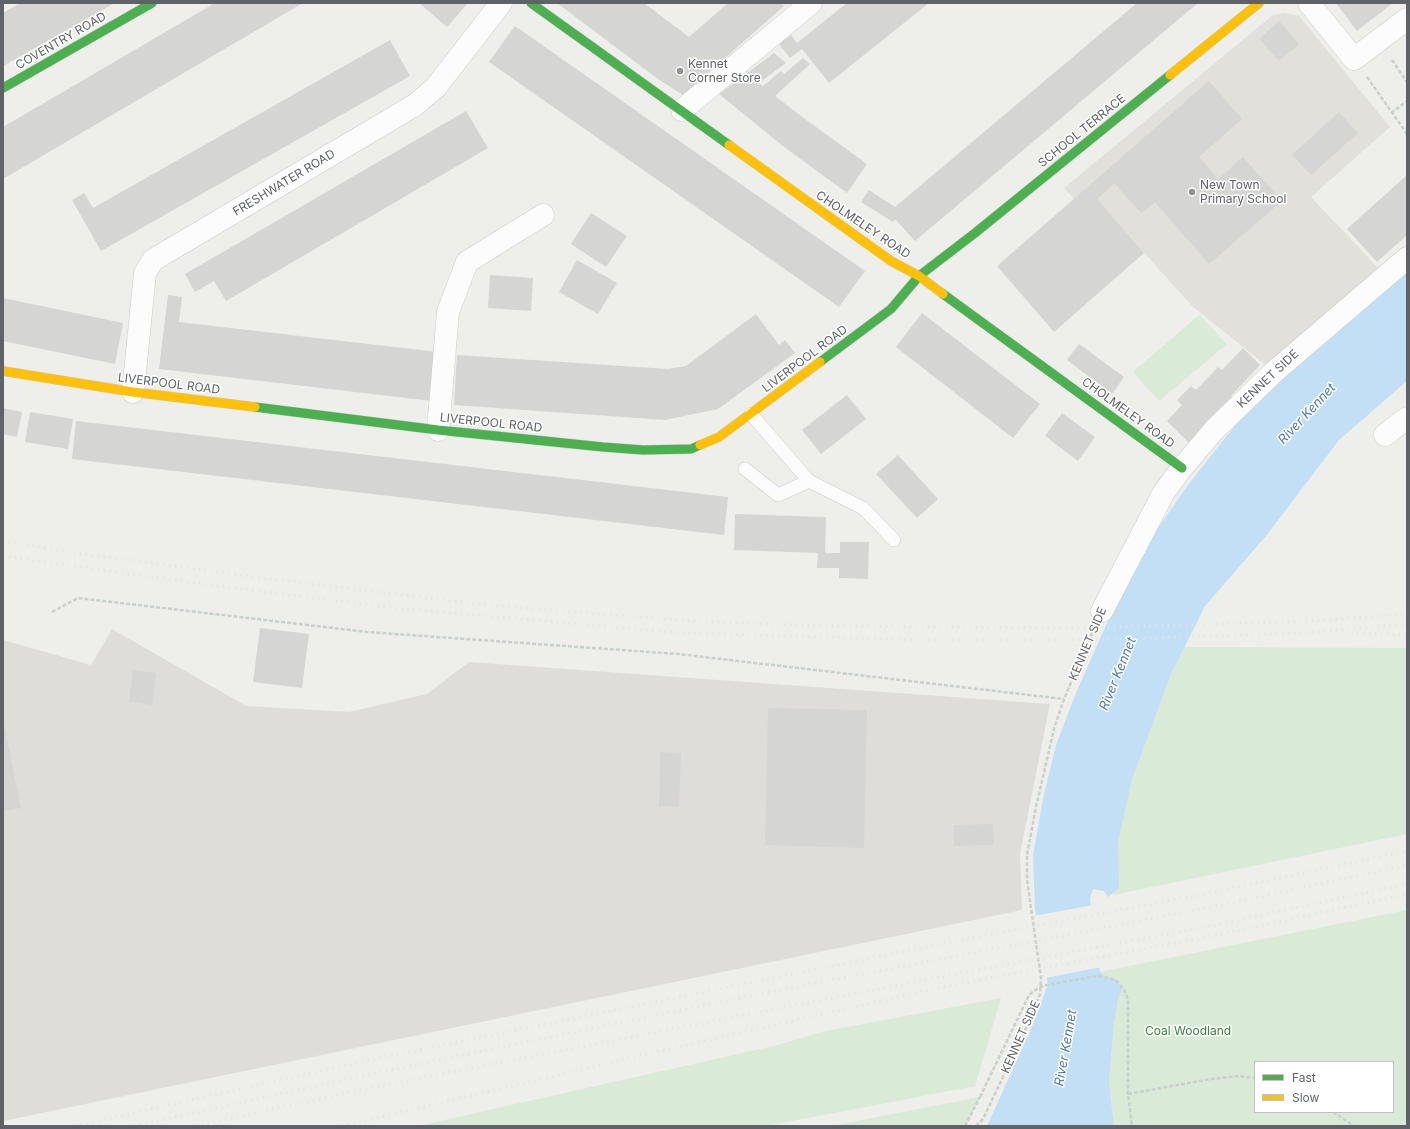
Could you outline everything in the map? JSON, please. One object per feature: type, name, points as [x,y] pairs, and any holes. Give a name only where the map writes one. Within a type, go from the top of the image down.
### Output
[{"type":"street","name":"COVENTRY ROAD","points":[[3,88],[152,3]]},
{"type":"street","name":"FRESHWATER ROAD","points":[[133,392],[145,273],[153,260],[415,105],[436,87],[501,3]]},
{"type":"street","name":"CHOLMELEY ROAD","points":[[531,3],[891,261],[919,276],[1182,468]]},
{"type":"street","points":[[682,110],[811,3]]},
{"type":"street","name":"SCHOOL TERRACE","points":[[919,276],[975,233],[1259,3]]},
{"type":"street","points":[[1309,3],[1354,59],[1407,19]]},
{"type":"street","points":[[438,430],[448,312],[467,262],[543,215]]},
{"type":"street","name":"KENNET SIDE","points":[[1102,611],[1164,492],[1214,430],[1274,372],[1407,258]]},
{"type":"street","name":"LIVERPOOL ROAD","points":[[3,371],[133,392],[438,430],[603,447],[643,450],[691,449],[719,437],[891,309],[919,276]]},
{"type":"street","points":[[1386,435],[1407,418]]},
{"type":"lane","points":[[751,414],[809,481],[863,508],[894,540]]},
{"type":"lane","points":[[745,469],[778,496],[809,481]]},
{"type":"path","points":[[1354,59],[1407,134]]},
{"type":"path","points":[[1391,113],[1407,100]]},
{"type":"path","points":[[52,612],[78,598],[367,632],[678,654],[1064,699]]},
{"type":"path","name":"KENNET SIDE","points":[[976,1126],[983,1119],[1026,1028],[1040,994],[1041,978],[1027,880],[1027,855],[1036,807],[1054,729],[1064,699],[1102,611]]},
{"type":"path","points":[[965,1126],[1029,995],[1034,990],[1042,986],[1097,976],[1110,978],[1118,982],[1128,998],[1128,1094],[1132,1126]]},
{"type":"path","points":[[1128,1094],[1211,1079],[1239,1076],[1254,1078]]},
{"type":"path","points":[[1334,1113],[1354,1126]]},
{"type":"shaded area","name":"New Town Primary School","points":[[1285,13],[1299,16],[1390,127],[1311,197],[1379,269],[1268,367],[1191,305],[1106,210],[1093,220],[1064,188],[1273,15]]},
{"type":"shaded area","points":[[112,629],[246,706],[349,712],[427,694],[469,662],[1050,704],[1020,854],[1022,910],[3,1121],[3,640],[91,665]]},
{"type":"green space","points":[[1199,315],[1227,344],[1159,401],[1133,372]]},
{"type":"green space","points":[[1184,647],[1407,648],[1407,834],[1113,895],[1119,823],[1152,715]]},
{"type":"green space","name":"Coal Woodland","points":[[1407,910],[1407,1126],[1114,1126],[1109,1083],[1114,1023],[1118,1000],[1122,990],[1100,972]]},
{"type":"green space","points":[[1001,998],[975,1086],[766,1126],[418,1126],[778,1045],[821,1032]]},
{"type":"green space","points":[[980,1097],[965,1126],[831,1126],[852,1122]]},
{"type":"water","name":"River Kennet","points":[[1407,269],[1407,381],[1339,440],[1266,536],[1205,606],[1171,674],[1132,779],[1118,842],[1119,888],[1108,897],[1104,891],[1093,889],[1090,899],[1100,972],[1107,978],[1117,979],[1122,990],[1118,1000],[1114,1023],[1109,1083],[1114,1126],[987,1126],[1029,1034],[1048,985],[1035,910],[1033,855],[1043,799],[1056,745],[1076,693],[1111,614],[1140,554],[1188,485],[1241,418],[1296,363]]},
{"type":"pier","points":[[1093,905],[1102,967],[1045,978],[1034,916]]},
{"type":"building","points":[[20,3],[115,3],[3,66],[3,13]]},
{"type":"building","points":[[215,3],[303,3],[3,179],[3,127]]},
{"type":"building","points":[[419,3],[468,3],[447,27]]},
{"type":"building","points":[[557,3],[644,3],[689,37],[728,3],[781,3],[784,6],[683,95],[658,79]]},
{"type":"building","points":[[847,3],[929,3],[829,83],[802,49],[790,58],[779,44],[791,35],[797,43]]},
{"type":"building","points":[[1137,3],[1198,3],[915,241],[895,219],[893,222],[861,202],[869,190],[895,207]]},
{"type":"building","points":[[1336,3],[1393,3],[1357,31]]},
{"type":"building","points":[[1279,21],[1299,44],[1279,61],[1259,39]]},
{"type":"building","points":[[515,26],[865,271],[839,307],[489,62]]},
{"type":"building","points":[[390,40],[410,76],[101,251],[72,200],[84,193],[93,208]]},
{"type":"building","points":[[774,53],[786,63],[759,83],[763,86],[781,71],[784,74],[803,58],[810,64],[775,96],[867,164],[847,193],[784,147],[719,94]]},
{"type":"building","points":[[1209,81],[1242,119],[1199,157],[1218,179],[1243,157],[1282,201],[1209,264],[1155,202],[1141,213],[1114,183],[1097,199],[1144,253],[1054,332],[997,266]]},
{"type":"building","points":[[466,111],[488,148],[226,301],[214,281],[195,292],[185,274]]},
{"type":"building","points":[[1339,112],[1358,133],[1311,175],[1292,155]]},
{"type":"building","points":[[1407,175],[1407,235],[1377,262],[1347,229]]},
{"type":"building","points":[[591,213],[627,236],[606,267],[571,244]]},
{"type":"building","points":[[577,260],[617,283],[598,314],[559,292]]},
{"type":"building","points":[[490,275],[533,278],[531,311],[488,308]]},
{"type":"building","points":[[168,295],[182,297],[179,322],[438,352],[432,401],[159,369]]},
{"type":"building","points":[[3,298],[123,323],[115,364],[3,341]]},
{"type":"building","points":[[922,313],[1040,404],[1013,438],[896,347]]},
{"type":"building","points":[[756,314],[779,345],[785,340],[795,353],[718,409],[665,420],[454,405],[457,355],[668,369],[686,366]]},
{"type":"building","points":[[1079,344],[1124,377],[1112,394],[1067,360]]},
{"type":"building","points":[[1243,348],[1260,365],[1231,396],[1234,398],[1190,444],[1167,421],[1182,405],[1177,400],[1191,386],[1196,390],[1218,367],[1222,370]]},
{"type":"building","points":[[847,395],[866,419],[821,454],[802,430]]},
{"type":"building","points":[[3,408],[22,412],[17,437],[3,434]]},
{"type":"building","points":[[30,412],[73,419],[68,449],[25,442]]},
{"type":"building","points":[[1062,413],[1095,437],[1078,461],[1045,436]]},
{"type":"building","points":[[76,421],[728,497],[724,535],[72,459]]},
{"type":"building","points":[[898,455],[938,499],[917,518],[876,474]]},
{"type":"building","points":[[735,514],[826,517],[825,553],[840,553],[840,542],[869,542],[868,579],[839,578],[839,568],[817,568],[818,553],[734,550]]},
{"type":"building","points":[[260,628],[309,634],[302,688],[253,682]]},
{"type":"building","points":[[133,670],[156,673],[152,705],[129,702]]},
{"type":"building","points":[[768,708],[867,710],[864,848],[765,845]]},
{"type":"building","points":[[3,719],[21,808],[3,811]]},
{"type":"building","points":[[660,752],[681,753],[679,807],[659,806]]},
{"type":"building","points":[[993,824],[994,845],[954,846],[954,825]]},
{"type":"railway","points":[[3,541],[76,553],[263,578],[487,605],[692,621],[823,626],[1085,628],[1311,621],[1407,614]]},
{"type":"railway","points":[[3,556],[202,584],[394,608],[683,633],[923,640],[1085,640],[1304,633],[1407,624]]},
{"type":"railway","points":[[1357,633],[1407,635]]},
{"type":"railway","points":[[75,1126],[365,1061],[935,945],[1209,893],[1407,851]]},
{"type":"railway","points":[[134,1126],[366,1075],[764,993],[1212,907],[1407,865]]},
{"type":"railway","points":[[196,1126],[369,1088],[1215,925],[1407,884]]},
{"type":"railway","points":[[342,1126],[942,987],[1217,935],[1407,894]]},
{"type":"traffic: fast","points":[[3,88],[152,3]]},
{"type":"traffic: fast","points":[[531,3],[729,145]]},
{"type":"traffic: fast","points":[[820,362],[891,309],[919,276],[975,233],[1170,75]]},
{"type":"traffic: fast","points":[[943,294],[1182,468]]},
{"type":"traffic: fast","points":[[255,407],[438,430],[603,447],[643,450],[691,449],[700,445]]},
{"type":"traffic: slow","points":[[1170,75],[1259,3]]},
{"type":"traffic: slow","points":[[729,145],[891,261],[919,276],[943,294]]},
{"type":"traffic: slow","points":[[700,445],[719,437],[820,362]]},
{"type":"traffic: slow","points":[[3,371],[133,392],[255,407]]},
{"type":"place","name":"Kennet Corner Store","points":[[680,71]]},
{"type":"place","name":"New Town Primary School","points":[[1192,192]]}]
